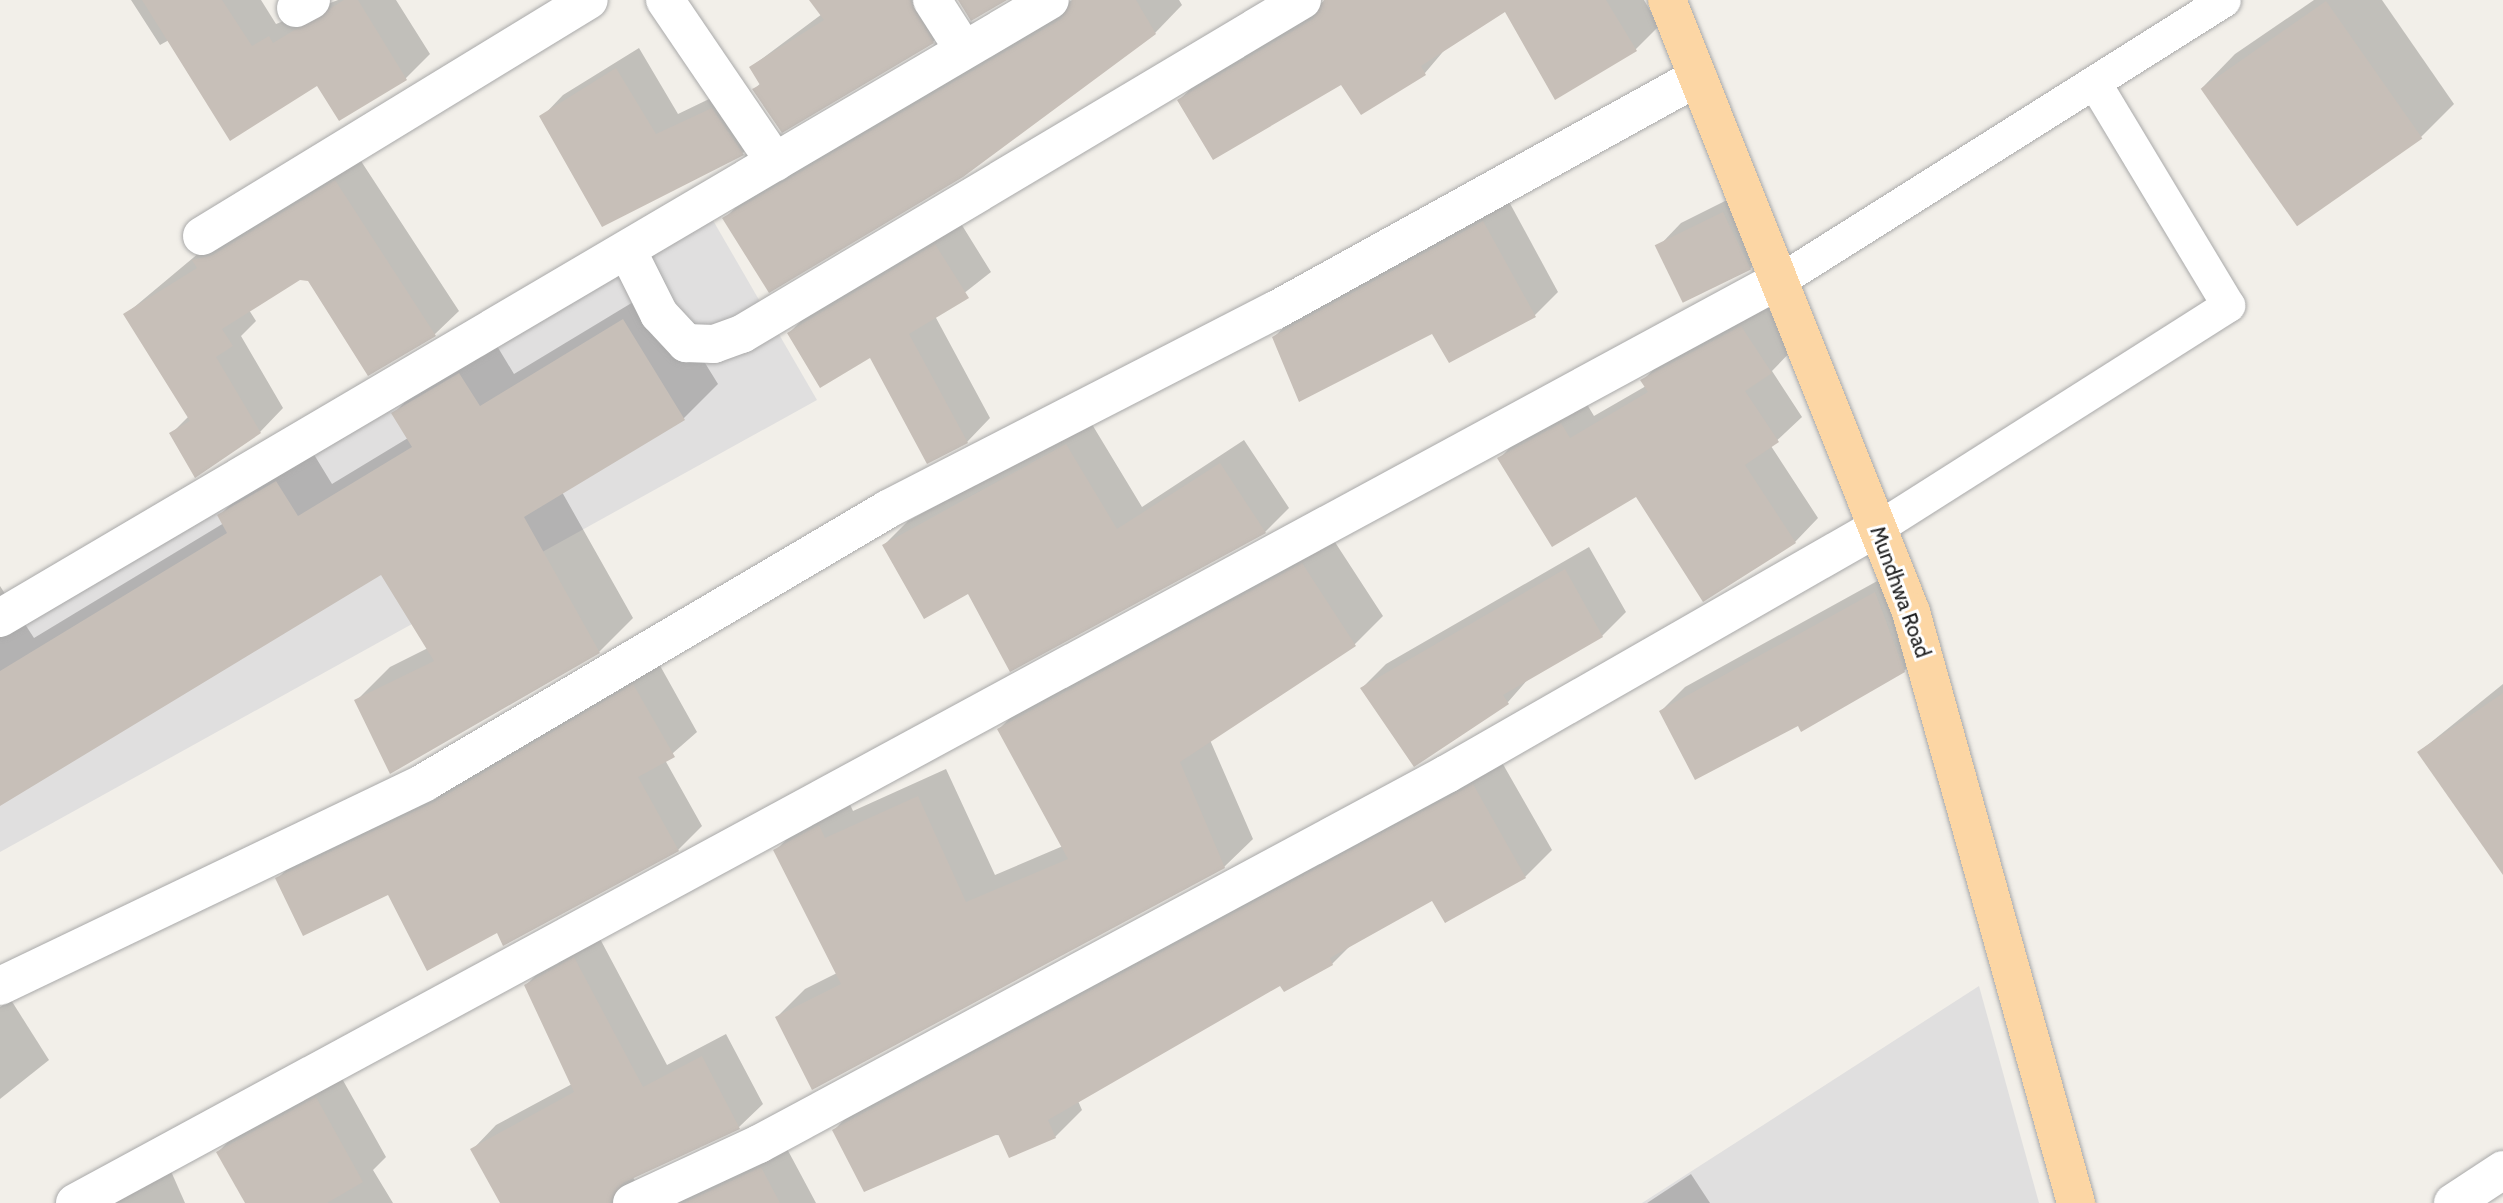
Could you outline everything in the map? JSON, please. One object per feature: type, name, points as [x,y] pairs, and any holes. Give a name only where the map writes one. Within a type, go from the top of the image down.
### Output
[{"type":"main road","name":"Mundhwa Road","points":[[1667,0],[1783,278],[1911,612],[2076,1203]]},
{"type":"street","points":[[202,236],[589,0]]},
{"type":"street","points":[[665,0],[775,162]]},
{"type":"street","points":[[932,0],[964,50]]},
{"type":"street","points":[[0,618],[1050,0]]},
{"type":"street","points":[[627,250],[659,314],[686,343],[714,344],[742,334],[1302,0]]},
{"type":"street","points":[[0,986],[425,782],[888,509],[1274,312],[1698,77]]},
{"type":"street","points":[[75,1203],[1783,278]]},
{"type":"street","points":[[632,1203],[759,1144],[1435,781],[1877,527]]},
{"type":"street","points":[[2453,1203],[2503,1170]]},
{"type":"lane","points":[[1783,278],[2224,0]]},
{"type":"lane","points":[[1877,527],[2228,305],[2094,82]]},
{"type":"shaded area","points":[[696,191],[817,400],[0,852],[0,602]]},
{"type":"shaded area","points":[[1979,986],[2039,1203],[1642,1203]]},
{"type":"building","points":[[142,0],[222,0],[252,46],[269,36],[273,43],[344,0],[358,0],[407,80],[339,121],[317,86],[230,141]]},
{"type":"building","points":[[809,0],[910,0],[934,43],[782,133],[752,89],[760,85],[749,67],[824,20]]},
{"type":"building","points":[[958,0],[1007,0],[971,21]]},
{"type":"building","points":[[1072,0],[1136,0],[1156,34],[963,177],[769,293],[722,218],[1061,19]]},
{"type":"building","points":[[1324,0],[1606,0],[1637,51],[1555,100],[1505,12],[1421,66],[1426,75],[1361,115],[1341,85],[1213,160],[1177,100],[1313,19]]},
{"type":"building","points":[[2326,1],[2422,139],[2297,226],[2201,89]]},
{"type":"building","points":[[616,68],[656,134],[712,108],[744,155],[602,227],[539,116]]},
{"type":"building","points":[[335,180],[436,336],[368,376],[308,281],[300,280],[222,329],[233,346],[216,357],[261,433],[195,478],[169,433],[190,421],[123,314],[197,268],[192,260],[213,255]]},
{"type":"building","points":[[1723,212],[1751,270],[1683,303],[1655,245]]},
{"type":"building","points":[[1483,221],[1536,317],[1449,363],[1432,334],[1299,402],[1272,337]]},
{"type":"building","points":[[935,244],[969,298],[909,334],[968,443],[927,464],[870,358],[820,388],[787,333]]},
{"type":"building","points":[[623,319],[685,420],[524,517],[600,653],[390,774],[354,700],[434,661],[381,575],[0,806],[0,671],[227,533],[217,515],[276,481],[298,516],[412,447],[391,413],[459,373],[480,406]]},
{"type":"building","points":[[1741,326],[1772,373],[1745,391],[1779,442],[1745,465],[1796,543],[1703,602],[1636,497],[1552,547],[1497,458],[1561,423],[1570,438],[1648,392],[1640,380]]},
{"type":"building","points":[[1066,444],[1117,529],[1220,463],[1266,533],[1010,672],[968,594],[924,619],[882,545]]},
{"type":"building","points":[[1302,563],[1356,646],[1180,762],[1225,868],[812,1090],[775,1017],[841,984],[773,850],[819,825],[825,838],[918,796],[966,902],[1068,859],[997,729]]},
{"type":"building","points":[[1565,569],[1603,637],[1503,695],[1509,704],[1414,767],[1360,688]]},
{"type":"building","points":[[1875,592],[1905,672],[1801,732],[1798,726],[1695,780],[1659,711]]},
{"type":"building","points":[[633,684],[675,757],[638,777],[679,851],[503,946],[497,933],[427,971],[388,895],[303,936],[275,878],[436,801]]},
{"type":"building","points":[[2503,693],[2503,875],[2417,752]]},
{"type":"building","points":[[1473,784],[1526,878],[1445,923],[1432,901],[1330,958],[1333,965],[1284,992],[1280,986],[1048,1120],[1056,1138],[1009,1158],[998,1134],[864,1192],[832,1130]]},
{"type":"building","points":[[574,957],[643,1087],[702,1056],[740,1129],[623,1183],[610,1203],[500,1203],[470,1149],[574,1092],[524,985]]},
{"type":"building","points":[[316,1097],[363,1182],[327,1203],[245,1203],[216,1152]]},
{"type":"building","points":[[761,1167],[780,1203],[684,1203]]}]
